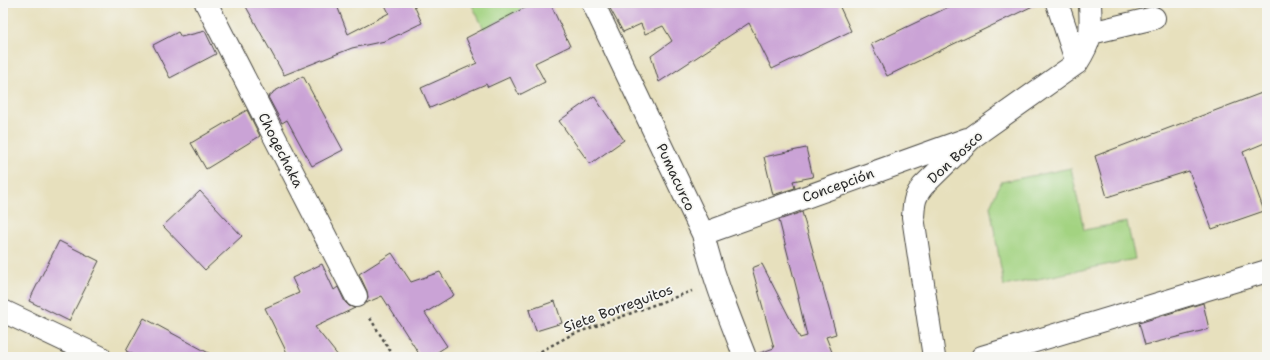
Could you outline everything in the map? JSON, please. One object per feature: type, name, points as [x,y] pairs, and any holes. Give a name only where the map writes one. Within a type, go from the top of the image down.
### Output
[{"type":"street","name":"Choqechaka","points":[[206,3],[356,296]]},
{"type":"street","name":"Pumacurco","points":[[593,3],[703,234],[716,283],[745,357]]},
{"type":"street","points":[[1057,3],[1077,63]]},
{"type":"street","name":"Don Bosco","points":[[934,357],[914,217],[915,199],[923,186],[974,136],[1077,63],[1086,49],[1091,33],[1090,3]]},
{"type":"street","points":[[1091,33],[1154,18]]},
{"type":"street","name":"Concepción","points":[[703,234],[974,136]]},
{"type":"street","points":[[982,357],[1267,271]]},
{"type":"street","points":[[3,311],[100,357]]},
{"type":"path","name":"Siete Borreguitos","points":[[530,357],[571,335],[716,283]]},
{"type":"path","points":[[356,296],[394,357]]},
{"type":"green space","points":[[471,3],[534,3],[484,29]]},
{"type":"green space","points":[[1071,168],[1084,230],[1127,222],[1135,259],[1004,286],[990,206],[1001,182]]},
{"type":"building","points":[[244,3],[336,3],[348,34],[389,13],[384,3],[413,3],[422,23],[385,41],[352,48],[284,75]]},
{"type":"building","points":[[534,3],[550,3],[570,46],[535,63],[545,82],[519,95],[510,77],[488,87],[486,84],[430,108],[421,88],[477,63],[466,38]]},
{"type":"building","points":[[607,3],[838,3],[851,31],[772,69],[749,23],[659,82],[651,56],[672,41],[663,26],[645,34],[641,24],[623,32]]},
{"type":"building","points":[[957,3],[1039,3],[887,76],[871,44]]},
{"type":"building","points":[[205,31],[216,54],[170,78],[153,45],[178,32],[181,37]]},
{"type":"building","points":[[303,76],[343,150],[312,166],[287,120],[282,123],[268,97],[273,92]]},
{"type":"building","points":[[1267,91],[1267,142],[1243,152],[1264,211],[1212,229],[1189,171],[1107,197],[1095,156]]},
{"type":"building","points":[[594,96],[624,140],[590,164],[559,121]]},
{"type":"building","points":[[247,110],[260,136],[206,169],[191,143]]},
{"type":"building","points":[[806,148],[813,177],[793,181],[795,188],[773,195],[764,157]]},
{"type":"building","points":[[200,191],[242,236],[205,270],[163,226]]},
{"type":"building","points":[[802,212],[836,334],[826,337],[834,357],[757,357],[757,354],[774,348],[752,268],[762,264],[800,338],[807,336],[779,220]]},
{"type":"building","points":[[59,241],[99,261],[69,321],[29,301]]},
{"type":"building","points":[[392,253],[411,282],[440,272],[454,295],[425,313],[447,346],[430,357],[421,357],[382,296],[366,303],[368,297],[367,291],[359,274]]},
{"type":"building","points":[[322,264],[334,290],[338,287],[345,302],[349,306],[355,308],[315,327],[339,357],[289,357],[265,308],[299,293],[292,278]]},
{"type":"building","points":[[555,301],[562,323],[536,331],[529,310]]},
{"type":"building","points":[[1203,303],[1209,329],[1145,345],[1139,323]]},
{"type":"building","points":[[144,318],[216,357],[138,357],[126,351]]}]
